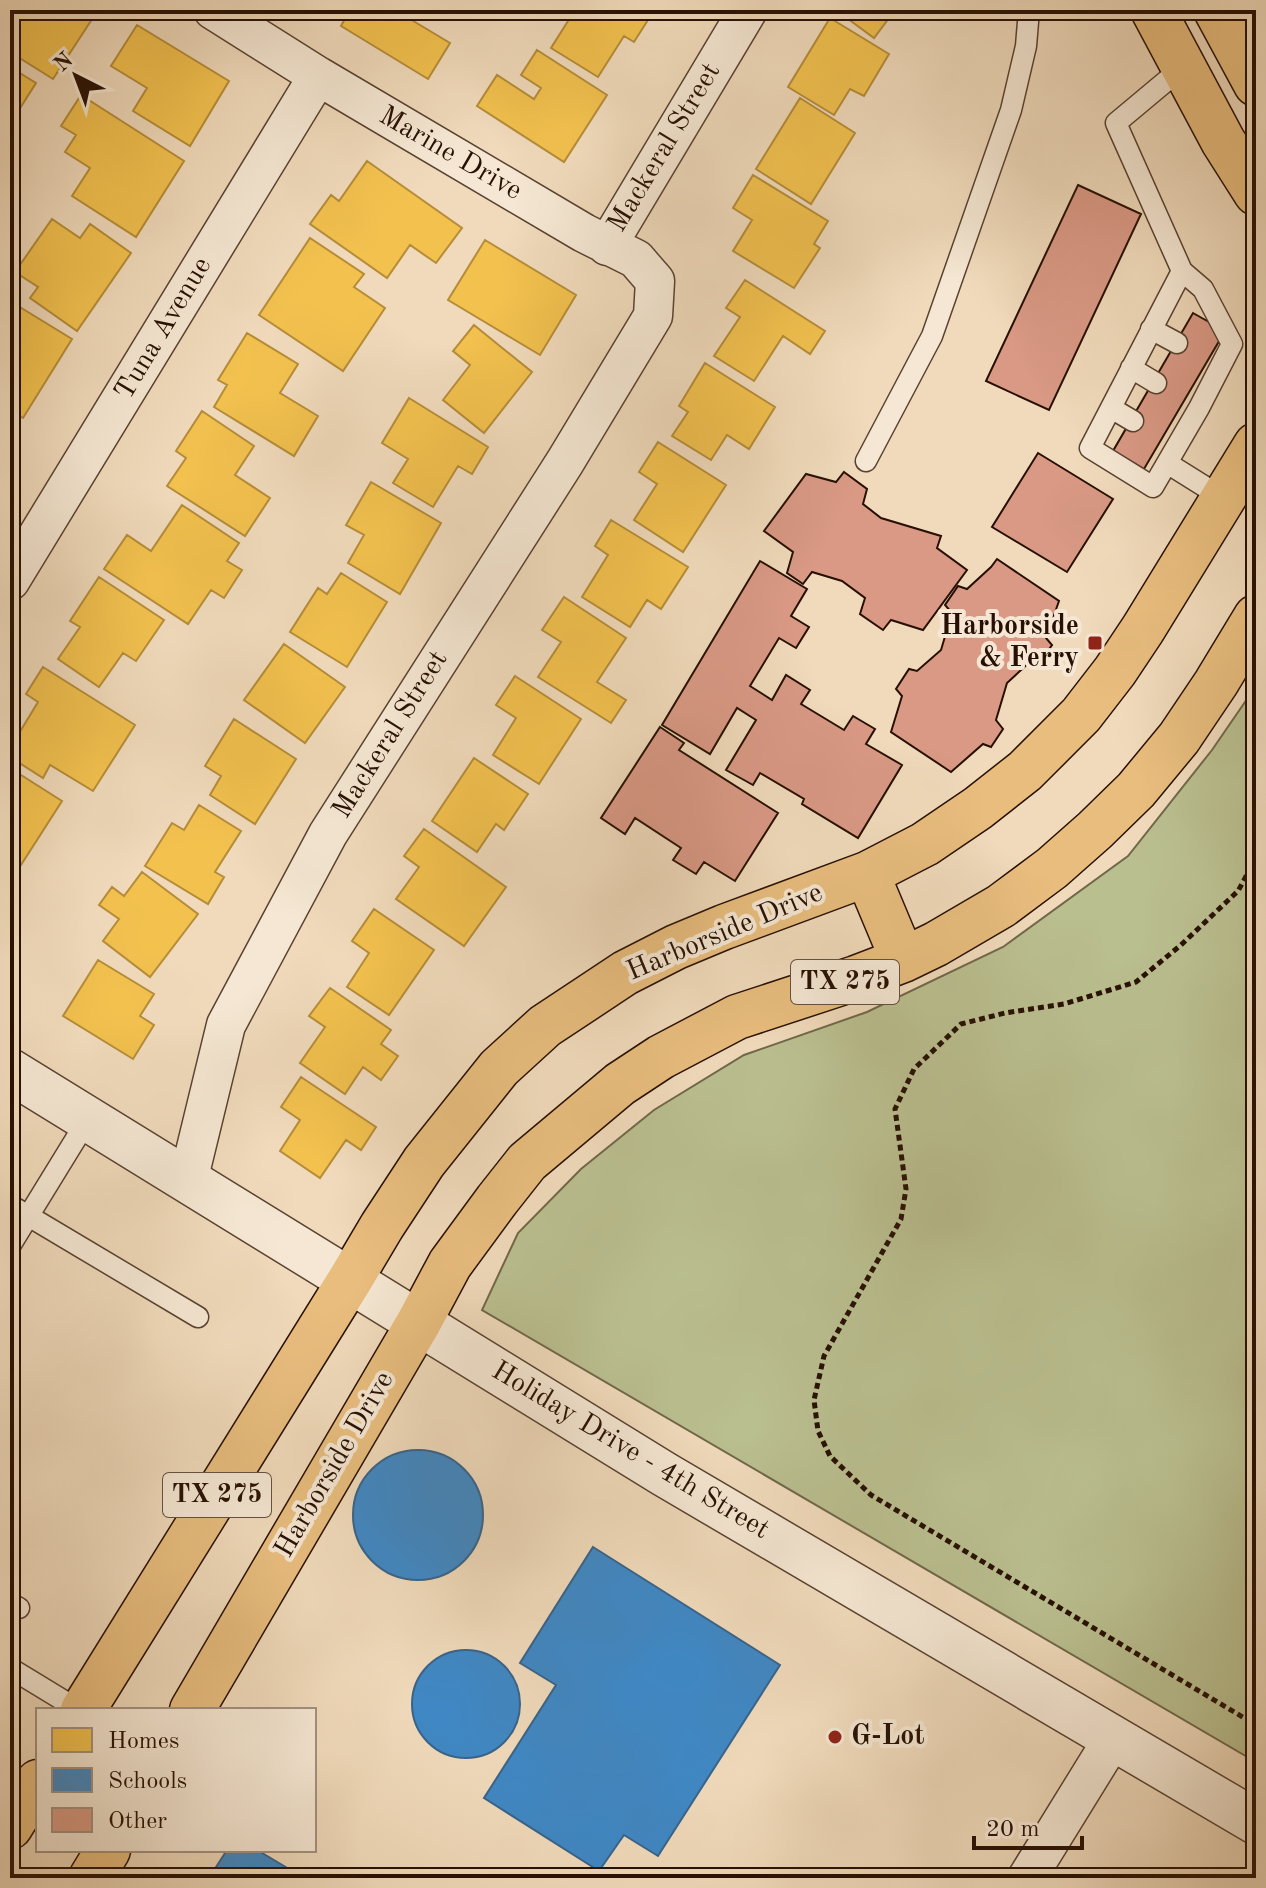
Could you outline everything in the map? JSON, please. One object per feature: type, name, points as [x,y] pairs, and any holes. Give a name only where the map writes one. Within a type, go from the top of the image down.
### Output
[{"type":"main road","points":[[1153,10],[1223,141],[1256,193]]},
{"type":"main road","points":[[1216,10],[1256,84]]},
{"type":"main road","name":"Harborside Drive","points":[[82,1708],[382,1226],[424,1162],[499,1068],[545,1026],[625,973],[724,927],[867,874],[925,844],[1025,771],[1081,715],[1115,671],[1256,445]]},
{"type":"main road","name":"Harborside Drive","points":[[193,1708],[450,1264],[527,1162],[620,1084],[661,1057],[737,1017],[903,960],[1001,906],[1052,868],[1136,790],[1179,738],[1256,617]]},
{"type":"main road","points":[[867,874],[903,960]]},
{"type":"main road","points":[[10,1827],[36,1785]]},
{"type":"main road","points":[[91,1878],[107,1852]]},
{"type":"street","name":"Marine Drive","points":[[213,10],[259,22],[318,76],[607,246],[636,259],[655,281],[653,316]]},
{"type":"street","name":"Mackeral Street","points":[[607,246],[748,10]]},
{"type":"street","name":"Tuna Avenue","points":[[10,581],[318,76]]},
{"type":"street","name":"Mackeral Street","points":[[188,1181],[226,1025],[321,848],[565,462],[653,316]]},
{"type":"street","name":"Holiday Drive - 4th Street","points":[[10,1071],[664,1474],[1256,1822]]},
{"type":"street","points":[[1027,1878],[1114,1737]]},
{"type":"lane","points":[[866,461],[932,336],[1011,110],[1026,46],[1029,10]]},
{"type":"lane","points":[[1182,271],[1090,448],[1153,487],[1169,449],[1214,365],[1232,344],[1203,289],[1182,271],[1116,123],[1183,67]]},
{"type":"lane","points":[[1151,329],[1177,343]]},
{"type":"lane","points":[[1131,368],[1156,383]]},
{"type":"lane","points":[[1111,408],[1133,421]]},
{"type":"lane","points":[[1169,449],[1223,498]]},
{"type":"lane","points":[[10,1246],[88,1119]]},
{"type":"lane","points":[[10,1205],[198,1317]]},
{"type":"lane","points":[[10,1668],[78,1708]]},
{"type":"path","points":[[1256,858],[1238,891],[1136,982],[1064,1004],[1005,1013],[961,1024],[914,1069],[895,1109],[906,1189],[901,1219],[824,1356],[814,1400],[818,1431],[830,1456],[871,1495],[1256,1725]]},
{"type":"green space","points":[[1256,686],[1256,1762],[482,1310],[518,1233],[581,1169],[654,1110],[744,1055],[867,1012],[1003,947],[1128,856],[1212,750]]},
{"type":"building: Homes","points":[[10,10],[98,10],[53,79],[10,52]]},
{"type":"building: Homes","points":[[350,10],[416,10],[410,19],[450,43],[428,79],[341,26]]},
{"type":"building: Homes","points":[[575,10],[653,12],[634,42],[624,36],[598,77],[551,48]]},
{"type":"building: Homes","points":[[836,10],[895,10],[874,38]]},
{"type":"building: Homes","points":[[830,18],[889,54],[864,96],[850,89],[834,115],[788,87]]},
{"type":"building: Homes","points":[[137,25],[229,81],[190,146],[133,111],[147,88],[111,66]]},
{"type":"building: Homes","points":[[537,50],[607,95],[564,162],[477,106],[497,75],[534,99],[541,88],[521,75]]},
{"type":"building: Homes","points":[[10,67],[36,83],[10,124]]},
{"type":"building: Homes","points":[[81,95],[184,161],[136,237],[72,196],[90,168],[65,152],[76,135],[61,126]]},
{"type":"building: Homes","points":[[800,98],[855,133],[811,204],[756,169]]},
{"type":"building: Homes","points":[[367,161],[462,228],[436,263],[410,245],[387,278],[310,224],[331,195],[339,201]]},
{"type":"building: Homes","points":[[753,175],[828,221],[814,244],[820,248],[794,288],[733,251],[752,220],[733,208]]},
{"type":"building: Homes","points":[[52,219],[80,238],[90,224],[131,253],[77,331],[30,298],[38,287],[15,272]]},
{"type":"building: Homes","points":[[310,238],[364,274],[354,287],[385,308],[343,371],[259,315]]},
{"type":"building: Homes","points":[[485,240],[576,295],[540,355],[448,300]]},
{"type":"building: Homes","points":[[745,280],[825,331],[810,354],[783,336],[754,381],[714,356],[740,317],[726,308]]},
{"type":"building: Homes","points":[[10,301],[72,339],[23,418],[10,410]]},
{"type":"building: Homes","points":[[474,325],[532,372],[484,433],[443,400],[470,365],[453,351]]},
{"type":"building: Homes","points":[[247,333],[298,364],[280,393],[318,416],[294,456],[214,407],[227,385],[218,380]]},
{"type":"building: Homes","points":[[705,363],[775,407],[749,449],[727,435],[711,460],[672,436],[688,412],[679,406]]},
{"type":"building: Homes","points":[[409,398],[488,447],[472,474],[458,466],[433,507],[393,483],[408,459],[382,443]]},
{"type":"building: Homes","points":[[202,411],[254,446],[235,475],[270,498],[245,536],[167,486],[186,458],[176,451]]},
{"type":"building: Homes","points":[[658,442],[726,485],[683,552],[634,520],[657,484],[639,472]]},
{"type":"building: Homes","points":[[371,482],[441,523],[400,594],[348,563],[364,535],[346,525]]},
{"type":"building: Homes","points":[[182,505],[239,543],[227,561],[242,570],[224,598],[211,590],[188,624],[104,569],[127,535],[151,551]]},
{"type":"building: Homes","points":[[611,520],[688,567],[661,609],[647,600],[630,627],[582,597],[608,555],[595,546]]},
{"type":"building: Homes","points":[[341,573],[387,602],[347,667],[290,632],[318,588],[327,594]]},
{"type":"building: Homes","points":[[99,577],[164,620],[136,661],[123,653],[99,687],[58,659],[80,627],[70,621]]},
{"type":"building: Homes","points":[[564,597],[626,638],[597,682],[626,700],[611,723],[538,677],[561,642],[542,630]]},
{"type":"building: Homes","points":[[284,644],[345,687],[305,743],[244,700]]},
{"type":"building: Homes","points":[[43,667],[135,725],[93,791],[50,765],[43,778],[10,757],[10,748],[38,702],[26,694]]},
{"type":"building: Homes","points":[[515,676],[581,719],[539,784],[493,755],[516,718],[496,705]]},
{"type":"building: Homes","points":[[234,719],[296,759],[255,824],[210,795],[221,776],[205,766]]},
{"type":"building: Homes","points":[[474,758],[528,794],[504,830],[496,824],[477,852],[432,821]]},
{"type":"building: Homes","points":[[10,768],[62,801],[12,879],[10,878]]},
{"type":"building: Homes","points":[[199,805],[241,831],[215,872],[224,877],[208,904],[145,866],[172,823],[184,830]]},
{"type":"building: Homes","points":[[424,829],[506,887],[464,946],[396,899],[419,867],[404,856]]},
{"type":"building: Homes","points":[[142,872],[198,914],[150,977],[103,941],[119,919],[99,905],[112,887],[124,896]]},
{"type":"building: Homes","points":[[374,909],[434,950],[389,1015],[347,987],[369,953],[352,941]]},
{"type":"building: Homes","points":[[98,960],[154,994],[140,1016],[154,1025],[133,1059],[63,1016]]},
{"type":"building: Homes","points":[[330,988],[391,1030],[381,1044],[398,1056],[381,1080],[363,1067],[345,1094],[300,1063],[325,1027],[309,1016]]},
{"type":"building: Homes","points":[[301,1077],[376,1127],[361,1150],[346,1140],[320,1178],[280,1151],[300,1120],[281,1107]]},
{"type":"building: Schools","points":[[418,1450],[443,1455],[464,1469],[478,1490],[483,1515],[478,1540],[464,1561],[443,1575],[418,1580],[393,1575],[372,1561],[358,1540],[353,1515],[358,1490],[372,1469],[393,1455]]},
{"type":"building: Schools","points":[[593,1547],[780,1665],[658,1856],[624,1835],[599,1871],[484,1798],[556,1685],[520,1663]]},
{"type":"building: Schools","points":[[466,1650],[487,1654],[504,1666],[516,1683],[520,1704],[516,1725],[504,1742],[487,1754],[466,1758],[445,1754],[428,1742],[416,1725],[412,1704],[416,1683],[428,1666],[445,1654]]},
{"type":"building: Schools","points":[[226,1852],[260,1852],[299,1875],[297,1878],[209,1878]]},
{"type":"building: Other","points":[[1078,185],[1141,214],[1049,410],[986,381]]},
{"type":"building: Other","points":[[1193,313],[1225,331],[1144,469],[1113,451]]},
{"type":"building: Other","points":[[1038,453],[1113,499],[1067,572],[992,527]]},
{"type":"building: Other","points":[[844,472],[867,489],[863,504],[881,518],[941,536],[937,548],[967,570],[923,630],[891,620],[883,630],[860,614],[865,598],[842,581],[812,572],[803,584],[787,573],[793,552],[764,531],[806,474],[836,482]]},
{"type":"building: Other","points":[[997,559],[1059,601],[1046,638],[1052,645],[1040,662],[1032,660],[1007,683],[996,720],[1003,729],[991,747],[983,744],[951,772],[891,732],[902,696],[896,689],[909,669],[917,671],[941,650],[952,613],[945,605],[958,586],[967,589]]},
{"type":"building: Other","points":[[760,561],[807,589],[791,616],[809,627],[796,648],[779,638],[750,686],[772,700],[786,675],[810,690],[801,704],[844,730],[853,716],[875,729],[866,744],[902,765],[858,838],[802,804],[804,799],[760,773],[753,785],[726,770],[756,720],[737,708],[710,754],[662,725]]},
{"type":"building: Other","points":[[660,727],[684,743],[679,750],[778,813],[735,881],[704,862],[696,874],[673,860],[681,848],[635,818],[625,834],[601,818]]},
{"type":"place","name":"Harborside & Ferry","points":[[1095,643]]},
{"type":"place","name":"G-Lot","points":[[835,1737]]}]
